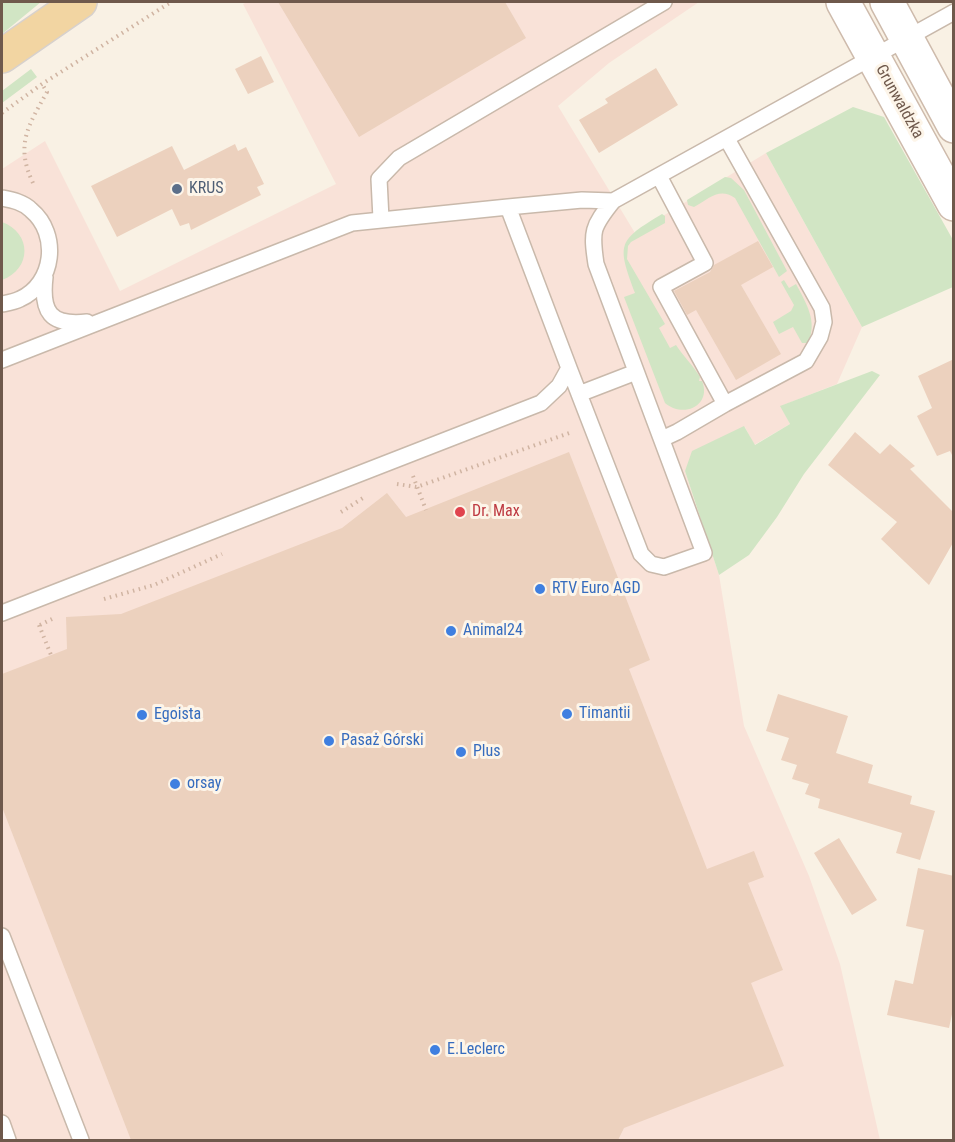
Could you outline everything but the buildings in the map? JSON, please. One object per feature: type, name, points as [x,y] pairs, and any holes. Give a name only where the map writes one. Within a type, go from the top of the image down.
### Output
[{"type":"main road","points":[[2,56],[80,2]]},
{"type":"street","name":"Grunwaldzka","points":[[843,2],[954,204]]},
{"type":"street","points":[[887,2],[954,126]]},
{"type":"lane","points":[[381,219],[379,179],[399,158],[664,2]]},
{"type":"lane","points":[[508,207],[641,554],[651,564],[664,567],[704,553],[596,264],[592,240],[596,222],[613,201],[954,12]]},
{"type":"lane","points":[[2,66],[30,36]]},
{"type":"lane","points":[[662,439],[806,361],[820,337],[824,322],[822,308],[727,139]]},
{"type":"lane","points":[[659,176],[705,263],[661,287],[725,404]]},
{"type":"lane","points":[[2,198],[15,200],[31,209],[42,223],[50,248],[43,296],[48,310],[55,319],[69,324],[108,319]]},
{"type":"lane","points":[[2,360],[352,223],[582,200],[613,201]]},
{"type":"lane","points":[[2,304],[20,299],[34,289],[45,274]]},
{"type":"lane","points":[[2,613],[542,403],[559,386],[569,368]]},
{"type":"lane","points":[[579,394],[636,372]]},
{"type":"lane","points":[[2,936],[81,1140]]},
{"type":"lane","points":[[2,1123],[8,1140]]},
{"type":"path","points":[[2,112],[171,2]]},
{"type":"path","points":[[33,183],[25,167],[23,154],[29,126],[47,92],[42,84]]},
{"type":"path","points":[[389,485],[396,483],[417,486],[591,424]]},
{"type":"path","points":[[405,456],[426,510]]},
{"type":"path","points":[[341,512],[366,496]]},
{"type":"path","points":[[103,600],[154,585],[222,554]]},
{"type":"path","points":[[30,602],[51,655]]},
{"type":"path","points":[[39,625],[61,615]]},
{"type":"shaded area","name":"E.Leclerc","points":[[247,2],[699,2],[609,63],[558,106],[635,233],[766,153],[862,327],[837,384],[781,406],[790,424],[754,445],[745,427],[685,471],[719,575],[744,726],[809,876],[840,964],[880,1140],[2,1140],[2,169],[45,141],[120,291],[336,184],[243,4]]},
{"type":"green space","points":[[2,2],[41,2],[2,34]]},
{"type":"green space","points":[[31,69],[37,77],[2,103],[2,91]]},
{"type":"green space","points":[[853,107],[884,117],[953,240],[953,287],[862,327],[766,153]]},
{"type":"green space","points":[[725,177],[731,178],[744,190],[787,271],[779,277],[735,198],[719,194],[694,207],[688,205],[687,200]]},
{"type":"green space","points":[[662,214],[665,216],[665,223],[631,242],[628,246],[627,259],[665,324],[659,328],[670,348],[676,345],[700,377],[699,381],[702,381],[704,389],[700,403],[680,410],[665,403],[624,297],[635,293],[625,264],[625,245],[636,231]]},
{"type":"green space","points":[[2,222],[19,234],[24,251],[19,268],[2,280]]},
{"type":"green space","points":[[784,280],[789,288],[796,284],[810,312],[812,327],[808,343],[802,343],[793,327],[779,334],[773,322],[791,311],[794,305],[781,282]]},
{"type":"green space","points":[[872,371],[880,375],[804,474],[777,517],[749,555],[719,575],[685,471],[692,451],[744,426],[755,445],[790,424],[780,406]]},
{"type":"place","name":"KRUS","points":[[177,189]]},
{"type":"place","name":"Dr. Max","points":[[460,512]]},
{"type":"place","name":"RTV Euro AGD","points":[[540,589]]},
{"type":"place","name":"Animal24","points":[[451,631]]},
{"type":"place","name":"Timantii","points":[[567,714]]},
{"type":"place","name":"Egoista","points":[[142,715]]},
{"type":"place","name":"Pasaż Górski","points":[[329,741]]},
{"type":"place","name":"Plus","points":[[461,752]]},
{"type":"place","name":"orsay","points":[[175,784]]},
{"type":"place","name":"E.Leclerc","points":[[435,1050]]}]
